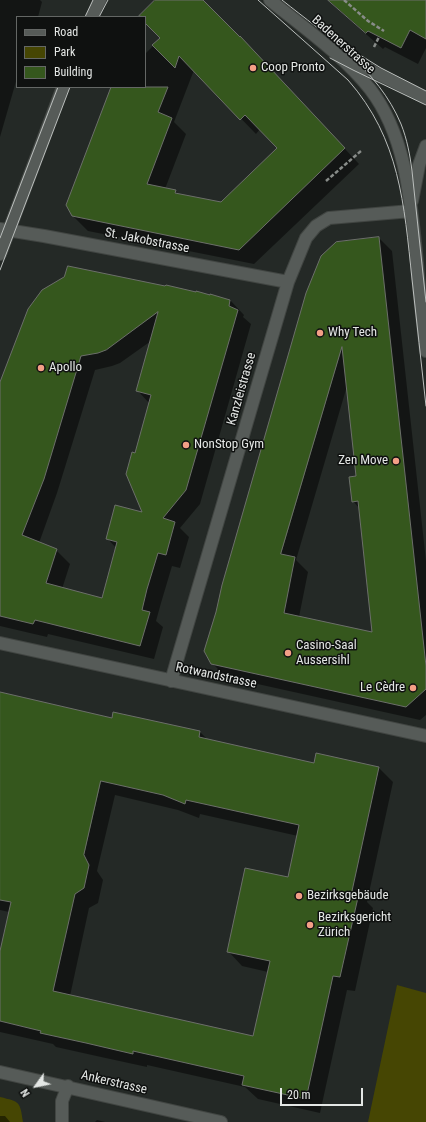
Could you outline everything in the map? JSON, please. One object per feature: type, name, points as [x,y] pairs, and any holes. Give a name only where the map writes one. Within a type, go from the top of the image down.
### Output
[{"type":"street","points":[[92,16],[100,0]]},
{"type":"street","name":"Badenerstrasse","points":[[270,0],[353,70],[370,90],[390,123],[400,153],[411,211],[426,351]]},
{"type":"street","points":[[331,50],[426,98]]},
{"type":"street","points":[[0,254],[5,230],[63,88]]},
{"type":"street","name":"Badenerstrasse","points":[[411,211],[419,165],[426,146]]},
{"type":"street","name":"Kanzleistrasse","points":[[171,681],[288,282],[306,238],[316,226],[329,218],[411,211]]},
{"type":"street","name":"St. Jakobstrasse","points":[[5,230],[288,282]]},
{"type":"street","name":"Rotwandstrasse","points":[[0,643],[426,736]]},
{"type":"street","name":"Ankerstrasse","points":[[0,1072],[68,1086],[221,1122]]},
{"type":"street","points":[[62,1122],[62,1101],[68,1086]]},
{"type":"path","points":[[344,0],[368,21],[384,31]]},
{"type":"path","points":[[374,47],[379,37]]},
{"type":"path","points":[[326,181],[361,151]]},
{"type":"green space","points":[[397,985],[426,993],[426,1122],[368,1122]]},
{"type":"green space","points":[[0,1097],[12,1100],[20,1106],[23,1122],[0,1122]]},
{"type":"building","points":[[155,0],[203,0],[240,36],[345,148],[239,250],[72,216],[66,205],[111,88],[168,87],[158,112],[172,118],[147,184],[176,190],[175,193],[221,202],[277,148],[245,115],[240,120],[179,56],[175,68],[152,45],[160,38],[146,24],[146,16],[139,16]]},
{"type":"building","points":[[328,0],[426,0],[426,39],[410,30],[401,48],[368,31],[366,33]]},
{"type":"building","points":[[379,237],[426,666],[426,689],[406,707],[211,664],[204,651],[306,293],[321,256],[336,242]],"holes":[[[342,347],[356,476],[349,477],[352,502],[358,501],[372,632],[284,613],[295,557],[281,554]]]},
{"type":"building","points":[[68,266],[210,294],[230,300],[229,306],[238,310],[186,490],[163,518],[175,522],[166,555],[158,553],[147,589],[142,610],[150,612],[140,646],[35,620],[33,624],[0,616],[0,382],[28,309],[42,290],[64,277]],"holes":[[[158,312],[136,391],[151,395],[135,453],[132,452],[126,474],[142,512],[115,505],[106,539],[117,542],[102,598],[46,583],[57,549],[22,535],[44,479],[81,356],[106,350]]]},
{"type":"building","name":"Bezirksgebäude","points":[[0,692],[112,718],[113,712],[200,731],[199,737],[314,763],[316,753],[379,767],[352,891],[359,893],[340,977],[333,976],[306,1099],[242,1085],[244,1076],[133,1051],[133,1054],[40,1033],[41,1031],[0,1021],[0,951],[11,902],[0,900]],"holes":[[[101,781],[163,795],[185,804],[186,800],[299,825],[288,877],[245,868],[227,952],[270,961],[253,1036],[53,991],[75,894],[84,888],[89,865],[84,855]]]},
{"type":"tram line","points":[[85,16],[93,0]]},
{"type":"tram line","points":[[100,16],[108,0]]},
{"type":"tram line","points":[[258,0],[348,80],[365,102],[379,125],[389,149],[402,199],[406,225],[426,406]]},
{"type":"tram line","points":[[282,0],[350,55],[365,70],[379,86],[391,104],[401,124],[407,141],[411,165],[426,302]]},
{"type":"tram line","points":[[352,50],[381,68],[426,91]]},
{"type":"tram line","points":[[330,58],[426,105]]},
{"type":"tram line","points":[[0,238],[58,88]]},
{"type":"tram line","points":[[0,270],[70,88]]},
{"type":"place","name":"Coop Pronto","points":[[253,68]]},
{"type":"place","name":"Why Tech","points":[[320,333]]},
{"type":"place","name":"Apollo","points":[[41,368]]},
{"type":"place","name":"NonStop Gym","points":[[186,445]]},
{"type":"place","name":"Zen Move","points":[[396,461]]},
{"type":"place","name":"Casino-Saal Aussersihl","points":[[288,653]]},
{"type":"place","name":"Le Cèdre","points":[[413,688]]},
{"type":"place","name":"Bezirksgebäude","points":[[299,896]]},
{"type":"place","name":"Bezirksgericht Zürich","points":[[310,925]]}]
